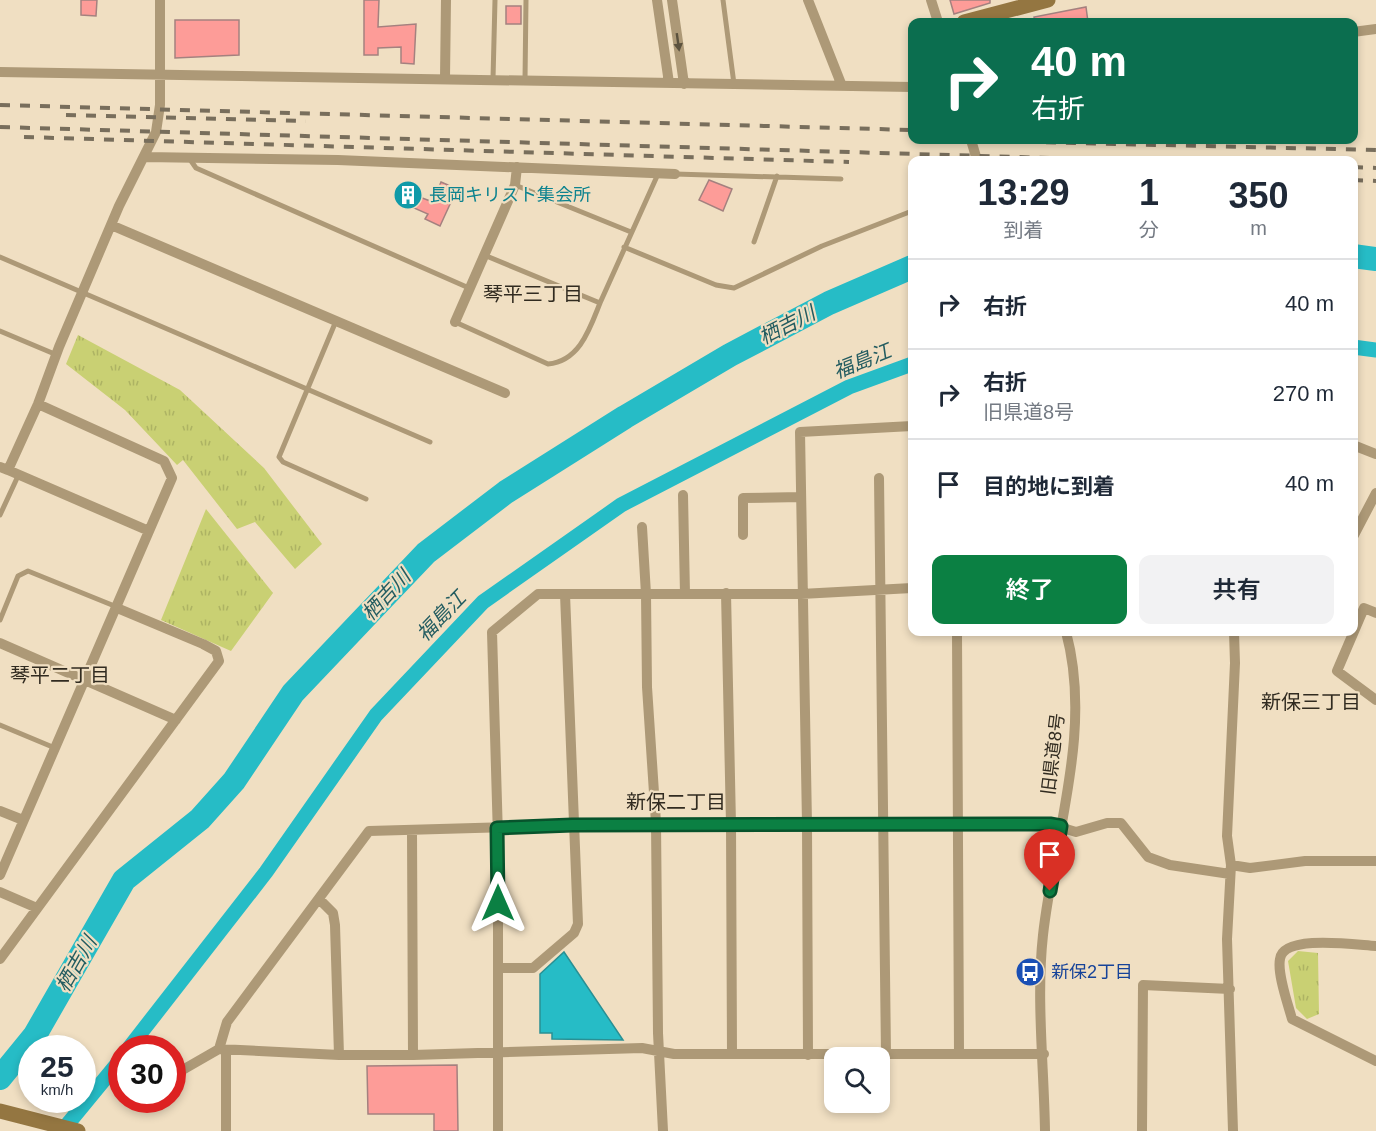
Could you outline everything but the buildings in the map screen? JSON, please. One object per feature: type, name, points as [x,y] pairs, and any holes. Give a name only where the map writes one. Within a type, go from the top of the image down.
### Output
[{"type":"street","points":[[149,531],[9,471],[111,225],[145,157],[157,123],[160,105],[160,0]]},
{"type":"street","points":[[445,78],[446,0]]},
{"type":"street","points":[[657,0],[669,83]]},
{"type":"street","points":[[672,0],[684,84]]},
{"type":"street","points":[[808,0],[842,86]]},
{"type":"street","points":[[931,0],[937,18]]},
{"type":"street","points":[[979,18],[1048,0]]},
{"type":"street","points":[[1358,31],[1376,29]]},
{"type":"street","points":[[0,72],[908,87]]},
{"type":"street","points":[[145,157],[338,159],[675,174]]},
{"type":"street","points":[[455,322],[515,185],[517,167]]},
{"type":"street","points":[[111,225],[505,393]]},
{"type":"street","points":[[0,875],[172,478],[164,461],[38,404]]},
{"type":"street","points":[[808,1054],[807,824],[801,594],[800,432],[908,426]]},
{"type":"street","points":[[1358,447],[1376,454]]},
{"type":"street","points":[[879,478],[886,1047]]},
{"type":"street","points":[[1358,527],[1376,493]]},
{"type":"street","points":[[683,495],[685,594]]},
{"type":"street","points":[[743,535],[743,498],[801,497]]},
{"type":"street","points":[[642,527],[646,594],[647,687],[656,823],[659,1051],[663,1131]]},
{"type":"street","points":[[498,1131],[500,1051],[492,632],[538,594],[801,594],[908,588]]},
{"type":"street","points":[[499,968],[533,968],[577,929],[579,919],[572,825],[565,594]]},
{"type":"street","points":[[726,594],[731,824],[732,1054]]},
{"type":"street","points":[[0,959],[219,661],[219,655],[203,644],[117,608]]},
{"type":"street","points":[[1358,622],[1364,608],[1376,613]]},
{"type":"street","points":[[957,636],[959,1053]]},
{"type":"street","name":"旧県道8号","points":[[1045,1131],[1040,973],[1074,734],[1076,698],[1067,636]]},
{"type":"street","points":[[1233,1131],[1227,939],[1230,869],[1227,836],[1236,663],[1234,636]]},
{"type":"street","points":[[1352,636],[1337,671],[1376,700]]},
{"type":"street","points":[[0,643],[176,720]]},
{"type":"street","points":[[0,811],[22,820]]},
{"type":"street","points":[[226,1131],[223,1051],[227,1022],[369,831],[656,823],[958,823],[1061,826],[1076,832],[1107,823],[1122,823],[1148,857],[1170,865],[1230,869],[1305,861],[1376,861]]},
{"type":"street","points":[[412,831],[413,1055]]},
{"type":"street","points":[[0,892],[37,908]]},
{"type":"street","points":[[319,899],[333,913],[335,925],[339,1055]]},
{"type":"street","points":[[1376,946],[1298,943],[1284,950],[1280,959],[1292,1019],[1376,1061]]},
{"type":"street","points":[[1142,1131],[1143,985],[1230,989]]},
{"type":"street","points":[[186,1069],[223,1051],[413,1055],[642,1048],[659,1051],[732,1054],[824,1054]]},
{"type":"street","points":[[890,1054],[1044,1054]]},
{"type":"street","points":[[0,1111],[78,1131]]},
{"type":"lane","points":[[493,79],[495,0]]},
{"type":"lane","points":[[525,80],[526,0]]},
{"type":"lane","points":[[723,0],[734,84]]},
{"type":"lane","points":[[189,158],[196,168],[469,288]]},
{"type":"lane","points":[[455,322],[548,364],[556,364],[582,346],[658,172]]},
{"type":"lane","points":[[675,174],[841,179]]},
{"type":"lane","points":[[754,242],[777,176]]},
{"type":"lane","points":[[515,185],[631,232]]},
{"type":"lane","points":[[624,247],[716,285],[734,288],[822,246],[908,214]]},
{"type":"lane","points":[[483,254],[600,303]]},
{"type":"lane","points":[[0,257],[430,442]]},
{"type":"lane","points":[[337,320],[279,457],[283,462],[366,499]]},
{"type":"lane","points":[[0,331],[57,355]]},
{"type":"lane","points":[[0,515],[9,471]]},
{"type":"lane","points":[[0,620],[18,576],[28,571],[117,608]]},
{"type":"lane","points":[[0,724],[55,748]]},
{"type":"green space","points":[[78,335],[180,390],[264,468],[322,544],[295,569],[255,522],[237,529],[183,460],[177,465],[125,410],[66,364]]},
{"type":"green space","points":[[206,509],[273,593],[231,651],[161,620]]},
{"type":"green space","points":[[1298,951],[1318,953],[1319,1014],[1307,1019],[1296,1008],[1288,961]]},
{"type":"water","points":[[564,952],[623,1040],[552,1039],[552,1033],[540,1033],[540,974]]},
{"type":"waterway","name":"栖吉川","points":[[1358,257],[1376,259]]},
{"type":"waterway","name":"栖吉川","points":[[0,1078],[35,1035],[124,880],[200,819],[234,781],[293,693],[426,553],[506,492],[625,417],[730,355],[829,303],[908,269]]},
{"type":"waterway","name":"福島江","points":[[1358,348],[1376,350]]},
{"type":"waterway","name":"福島江","points":[[139,1035],[266,872],[376,715],[483,602],[621,505],[849,387],[908,365]]},
{"type":"waterway","name":"福島江","points":[[62,1131],[108,1075]]},
{"type":"railway","points":[[0,105],[908,130]]},
{"type":"railway","points":[[66,115],[306,121]]},
{"type":"railway","points":[[0,127],[982,156]]},
{"type":"railway","points":[[24,137],[849,162]]},
{"type":"railway","points":[[1118,144],[1376,150]]},
{"type":"railway","points":[[1358,167],[1376,168]]},
{"type":"railway","points":[[1358,180],[1376,181]]},
{"type":"place","name":"長岡キリスト集会所","points":[[408,195]]},
{"type":"place","name":"新保2丁目","points":[[1030,972]]},
{"type":"district","name":"琴平三丁目","points":[[533,294]]},
{"type":"district","name":"琴平二丁目","points":[[60,675]]},
{"type":"district","name":"新保三丁目","points":[[1311,702]]},
{"type":"district","name":"新保二丁目","points":[[676,802]]},
{"type":"route","points":[[498,903],[497,828],[656,823],[1050,824],[1061,826],[1050,891]]}]
